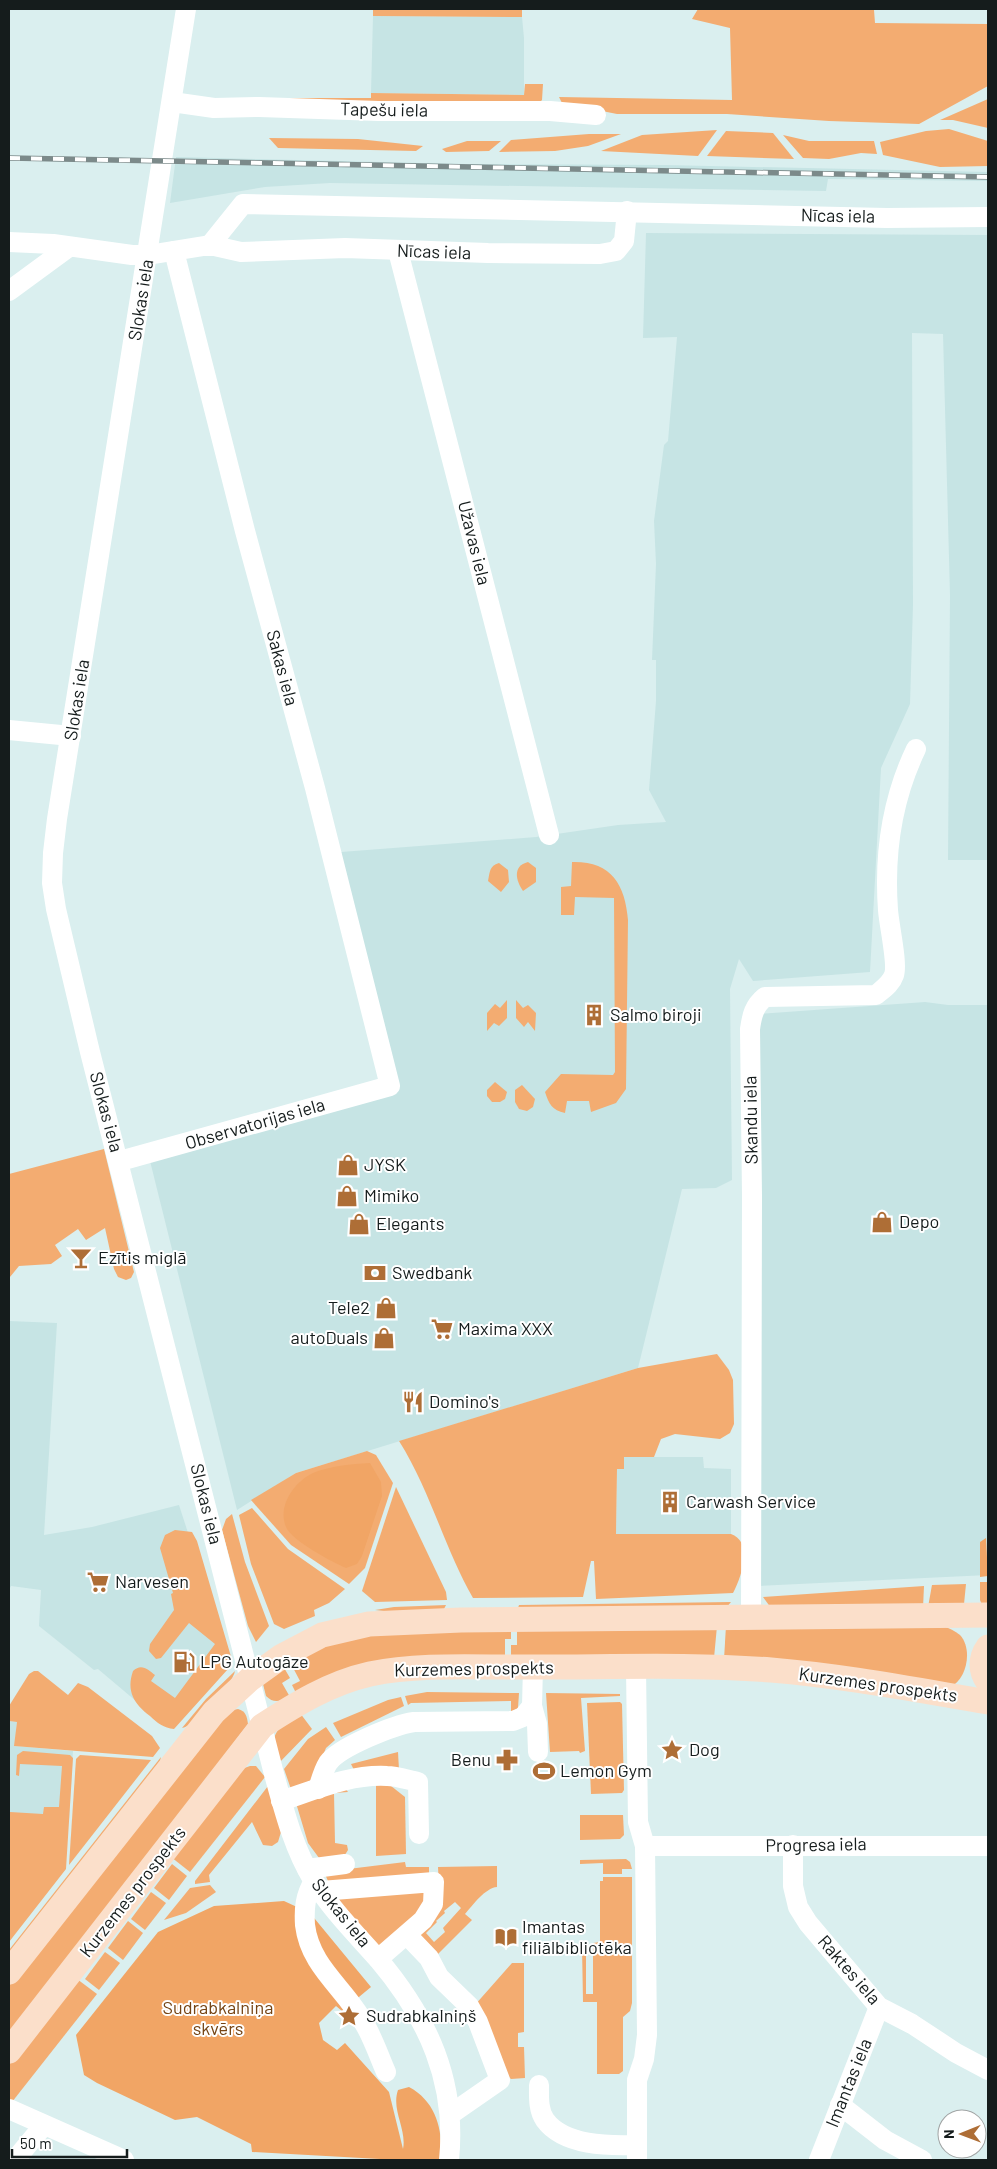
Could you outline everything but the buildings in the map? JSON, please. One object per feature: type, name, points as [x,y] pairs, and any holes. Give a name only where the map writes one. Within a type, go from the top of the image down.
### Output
[{"type":"main road","points":[[9,1972],[209,1719],[250,1679],[282,1656],[322,1636],[369,1624],[461,1620],[988,1616]]},
{"type":"main road","points":[[988,1647],[983,1653],[982,1664],[984,1677],[988,1682]]},
{"type":"main road","name":"Kurzemes prospekts","points":[[9,2051],[262,1726],[298,1702],[322,1690],[370,1674],[410,1668],[636,1667],[770,1670],[874,1682],[988,1702]]},
{"type":"street","name":"Slokas iela","points":[[186,9],[53,853],[52,883],[56,909],[77,996],[281,1801],[294,1842],[314,1880],[406,1994],[429,2035],[442,2071],[451,2114],[450,2160]]},
{"type":"street","name":"Tapešu iela","points":[[172,102],[214,108],[267,107],[379,111],[550,111],[596,114]]},
{"type":"street","name":"Nīcas iela","points":[[210,245],[242,204],[888,218],[988,217]]},
{"type":"street","name":"Nīcas iela","points":[[9,242],[39,243],[132,255],[148,255],[210,245],[241,252],[345,248],[398,251],[600,254],[616,250],[624,242],[627,212]]},
{"type":"street","points":[[9,291],[69,247]]},
{"type":"street","name":"Sakas iela","points":[[174,250],[245,531],[327,834],[390,1086]]},
{"type":"street","name":"Užavas iela","points":[[398,251],[549,835]]},
{"type":"street","points":[[9,730],[71,736]]},
{"type":"street","name":"Skandu iela","points":[[751,1617],[752,1196],[750,1029],[752,1016],[756,1006],[765,997],[876,994],[887,987],[894,975],[896,962],[892,946],[887,891],[889,843],[900,790],[916,749]]},
{"type":"street","name":"Observatorijas iela","points":[[120,1161],[390,1086]]},
{"type":"street","points":[[532,1667],[532,1706],[537,1724],[538,1752]]},
{"type":"street","points":[[538,2086],[539,2103],[544,2119],[555,2129],[572,2139],[617,2146],[637,2152],[637,2080],[644,2059],[647,2034],[645,1846],[638,1822],[636,1667]]},
{"type":"street","points":[[318,1789],[328,1763],[342,1750],[401,1724],[414,1722],[514,1721],[523,1717],[532,1706]]},
{"type":"street","points":[[281,1801],[363,1777],[388,1776],[418,1782],[418,1834]]},
{"type":"street","name":"Raktes iela","points":[[793,1845],[793,1886],[798,1907],[808,1923],[879,2007],[912,2024],[956,2054],[988,2070]]},
{"type":"street","name":"Progresa iela","points":[[645,1846],[988,1846]]},
{"type":"street","points":[[345,1864],[314,1880],[305,1897],[304,1913],[311,1949],[321,1968],[364,2022],[386,2072]]},
{"type":"street","points":[[314,1880],[434,1882],[433,1904],[423,1920],[378,1959]]},
{"type":"street","points":[[406,1935],[429,1958],[439,1976],[469,2006],[478,2022],[500,2080],[451,2114]]},
{"type":"street","name":"Imantas iela","points":[[819,2160],[879,2007]]},
{"type":"street","points":[[840,2105],[885,2140],[922,2160]]},
{"type":"street","points":[[9,2109],[124,2160]]},
{"type":"street","points":[[15,2160],[44,2125]]},
{"type":"shaded area","points":[[373,9],[522,9],[522,17],[373,16]]},
{"type":"shaded area","points":[[698,9],[874,10],[875,23],[988,24],[988,86],[919,124],[829,121],[727,114],[617,114],[562,103],[559,97],[732,100],[730,28],[692,19]]},
{"type":"shaded area","points":[[373,16],[522,17],[524,95],[371,93]]},
{"type":"shaded area","points":[[525,84],[543,84],[542,100],[539,103],[218,101],[219,98],[371,98],[371,93],[524,95]]},
{"type":"shaded area","points":[[988,99],[988,128],[953,120],[940,120]]},
{"type":"shaded area","points":[[949,129],[988,141],[988,166],[940,167],[883,155],[880,142],[926,131]]},
{"type":"shaded area","points":[[717,130],[698,156],[601,151],[642,135]]},
{"type":"shaded area","points":[[726,131],[773,133],[794,159],[707,156]]},
{"type":"shaded area","points":[[589,134],[621,134],[588,146],[555,151],[499,152],[511,140]]},
{"type":"shaded area","points":[[783,135],[809,141],[874,141],[877,154],[861,153],[829,159],[803,158]]},
{"type":"shaded area","points":[[269,138],[358,139],[423,146],[416,151],[278,148]]},
{"type":"shaded area","points":[[467,141],[501,141],[489,151],[446,152],[442,149]]},
{"type":"shaded area","points":[[176,157],[465,164],[665,165],[988,172],[988,181],[828,179],[826,191],[330,183],[265,187],[170,203]]},
{"type":"shaded area","points":[[646,233],[988,235],[988,860],[948,860],[950,595],[943,334],[912,333],[913,605],[910,704],[881,768],[870,972],[753,981],[739,959],[730,989],[732,1180],[716,1188],[682,1189],[638,1368],[296,1473],[237,1510],[150,1161],[382,1096],[341,852],[536,837],[618,825],[666,822],[649,790],[656,701],[656,660],[652,660],[656,564],[654,521],[664,445],[668,441],[677,337],[643,338]]},
{"type":"shaded area","points":[[528,862],[536,868],[536,882],[523,891],[517,874],[519,867]]},
{"type":"shaded area","points":[[572,862],[585,863],[606,870],[614,877],[619,886],[626,907],[628,920],[626,1089],[616,1103],[591,1112],[589,1101],[567,1101],[565,1113],[552,1106],[545,1092],[561,1074],[613,1075],[615,1072],[614,898],[575,897],[574,915],[561,915],[561,887],[571,886]]},
{"type":"shaded area","points":[[499,863],[508,870],[509,882],[501,892],[488,881],[492,868]]},
{"type":"shaded area","points":[[507,1000],[507,1018],[499,1026],[494,1023],[487,1031],[487,1013],[495,1004],[500,1008]]},
{"type":"shaded area","points":[[516,1000],[523,1008],[528,1005],[536,1013],[535,1031],[528,1022],[524,1027],[516,1018]]},
{"type":"shaded area","points":[[925,1002],[948,1005],[988,1005],[988,1575],[758,1586],[758,1014]]},
{"type":"shaded area","points":[[495,1082],[507,1092],[505,1099],[500,1102],[492,1102],[487,1096],[487,1090]]},
{"type":"shaded area","points":[[522,1085],[535,1099],[533,1107],[527,1111],[519,1109],[515,1102],[515,1090]]},
{"type":"shaded area","points":[[104,1149],[134,1272],[131,1278],[126,1280],[118,1277],[114,1269],[105,1228],[86,1240],[78,1229],[55,1245],[62,1256],[51,1264],[19,1266],[10,1277],[9,1290],[9,1174]]},
{"type":"shaded area","points":[[9,1321],[57,1323],[44,1535],[92,1527],[179,1505],[223,1641],[162,1723],[98,1669],[94,1670],[39,1626],[41,1590],[11,1586],[9,1590]]},
{"type":"shaded area","points":[[717,1354],[729,1370],[733,1380],[734,1424],[730,1433],[720,1439],[675,1434],[661,1439],[654,1457],[624,1457],[624,1469],[617,1469],[616,1534],[731,1534],[738,1538],[744,1552],[742,1570],[733,1593],[596,1599],[594,1561],[591,1561],[583,1597],[473,1598],[420,1479],[399,1441],[638,1368]]},
{"type":"shaded area","points":[[367,1451],[376,1455],[393,1483],[365,1568],[349,1584],[291,1545],[251,1500],[296,1473]]},
{"type":"shaded area","points":[[624,1457],[703,1457],[704,1468],[731,1469],[731,1534],[616,1534],[617,1469]]},
{"type":"shaded area","points":[[396,1487],[446,1592],[447,1600],[375,1602],[362,1591]]},
{"type":"shaded area","points":[[252,1508],[288,1549],[345,1589],[329,1603],[314,1610],[315,1616],[284,1629],[274,1624],[251,1564],[239,1515]]},
{"type":"shaded area","points":[[232,1514],[245,1562],[269,1626],[256,1642],[248,1626],[222,1530],[226,1519]]},
{"type":"shaded area","points":[[175,1530],[192,1532],[197,1541],[232,1660],[228,1669],[174,1729],[167,1728],[158,1723],[140,1707],[133,1696],[130,1685],[133,1671],[142,1667],[155,1675],[151,1681],[175,1698],[215,1644],[189,1623],[161,1658],[156,1659],[149,1651],[150,1644],[174,1610],[171,1594],[173,1593],[160,1548],[165,1535]]},
{"type":"shaded area","points":[[980,1582],[988,1582],[988,1607],[982,1605],[980,1600]]},
{"type":"shaded area","points":[[966,1584],[964,1604],[928,1607],[932,1585]]},
{"type":"shaded area","points":[[924,1586],[923,1608],[771,1608],[763,1597]]},
{"type":"shaded area","points":[[731,1602],[726,1608],[518,1608],[519,1605]]},
{"type":"shaded area","points":[[446,1605],[444,1609],[402,1613],[375,1610],[394,1607]]},
{"type":"shaded area","points":[[717,1626],[714,1658],[511,1659],[511,1645],[517,1645],[517,1627]]},
{"type":"shaded area","points":[[726,1626],[943,1626],[960,1635],[964,1641],[967,1656],[966,1664],[961,1678],[950,1687],[724,1659]]},
{"type":"shaded area","points":[[511,1627],[511,1639],[505,1639],[505,1659],[296,1693],[292,1685],[300,1681],[290,1662],[329,1644],[360,1636]]},
{"type":"shaded area","points":[[283,1666],[290,1678],[282,1683],[290,1697],[274,1701],[266,1696],[263,1684]]},
{"type":"shaded area","points":[[38,1671],[68,1695],[78,1683],[88,1687],[152,1736],[160,1748],[153,1757],[14,1746],[17,1722],[9,1721],[9,1706],[29,1674]]},
{"type":"shaded area","points":[[235,1671],[228,1685],[213,1704],[188,1726],[182,1728],[206,1699]]},
{"type":"shaded area","points":[[427,1692],[519,1693],[518,1708],[511,1712],[511,1701],[411,1703],[408,1705],[405,1696]]},
{"type":"shaded area","points":[[546,1693],[620,1694],[620,1696],[581,1698],[585,1751],[580,1753],[579,1751],[550,1752]]},
{"type":"shaded area","points":[[401,1697],[404,1706],[341,1737],[333,1723],[388,1700]]},
{"type":"shaded area","points":[[620,1702],[622,1704],[624,1790],[622,1793],[591,1794],[587,1703]]},
{"type":"shaded area","points":[[238,1709],[247,1717],[248,1724],[9,2038],[9,1986],[201,1741],[233,1710]]},
{"type":"shaded area","points":[[300,1713],[312,1729],[278,1764],[275,1744],[276,1734],[284,1725]]},
{"type":"shaded area","points":[[9,1721],[17,1722],[15,1746],[73,1751],[69,1820],[9,1816]]},
{"type":"shaded area","points":[[326,1727],[335,1740],[326,1748],[312,1782],[292,1792],[284,1769],[308,1739]]},
{"type":"shaded area","points":[[23,1751],[70,1755],[73,1758],[66,1869],[9,1942],[9,1805],[10,1812],[43,1814],[44,1807],[59,1807],[62,1766],[20,1764],[19,1776],[16,1775],[17,1755]]},
{"type":"shaded area","points":[[398,1752],[399,1770],[355,1772],[351,1764]]},
{"type":"shaded area","points":[[80,1755],[151,1760],[69,1865],[76,1759]]},
{"type":"shaded area","points":[[161,1757],[159,1766],[9,1960],[9,1950]]},
{"type":"shaded area","points":[[256,1766],[265,1777],[190,1872],[171,1857],[239,1770]]},
{"type":"shaded area","points":[[386,1782],[405,1797],[406,1854],[376,1856],[376,1784]]},
{"type":"shaded area","points":[[268,1786],[281,1832],[278,1842],[272,1846],[263,1845],[252,1822],[209,1875],[210,1882],[195,1884],[195,1881]]},
{"type":"shaded area","points":[[339,1788],[345,1788],[348,1792],[334,1793],[335,1843],[347,1845],[348,1850],[346,1854],[334,1861],[322,1862],[308,1843],[296,1803]]},
{"type":"shaded area","points":[[580,1815],[623,1815],[624,1835],[620,1839],[580,1840]]},
{"type":"shaded area","points":[[626,1859],[630,1862],[632,1869],[622,1869],[622,1874],[603,1874],[603,1863],[580,1864],[580,1860]]},
{"type":"shaded area","points":[[405,1862],[406,1867],[429,1867],[429,1878],[328,1881],[324,1872]]},
{"type":"shaded area","points":[[172,1864],[187,1876],[169,1900],[154,1888]]},
{"type":"shaded area","points":[[497,1866],[497,1887],[488,1890],[475,1902],[465,1914],[472,1920],[438,1954],[415,1932],[439,1886],[438,1867]],"holes":[[[455,1902],[461,1908],[443,1928],[445,1932],[434,1942],[426,1933],[445,1913],[444,1911]]]},
{"type":"shaded area","points":[[603,1877],[632,1877],[632,2003],[630,2011],[623,2017],[623,2071],[619,2074],[597,2074],[597,2002],[583,2002],[582,1946],[586,1946],[586,1994],[593,1994],[593,1943],[600,1942],[600,1881],[603,1881]]},
{"type":"shaded area","points":[[210,1885],[216,1892],[186,1913],[164,1920],[190,1888]]},
{"type":"shaded area","points":[[421,1888],[429,1901],[379,1950],[333,1896]]},
{"type":"shaded area","points":[[151,1892],[166,1903],[145,1930],[131,1919]]},
{"type":"shaded area","points":[[128,1921],[143,1933],[123,1960],[108,1948]]},
{"type":"shaded area","points":[[105,1952],[120,1963],[99,1990],[85,1979]]},
{"type":"shaded area","points":[[512,1963],[524,1963],[524,2032],[518,2033],[518,2047],[524,2047],[525,2078],[511,2079],[504,2072],[474,2006]]},
{"type":"shaded area","points":[[77,1979],[97,1994],[12,2102],[9,2101],[9,2065]]},
{"type":"green space","points":[[370,1463],[381,1482],[382,1496],[362,1556],[357,1564],[346,1568],[304,1545],[290,1533],[286,1527],[284,1511],[289,1495],[299,1482],[313,1473],[341,1466]]},
{"type":"green space","points":[[986,1538],[988,1576],[980,1577],[980,1542]]},
{"type":"green space","name":"Sudrabkalniņa skvērs","points":[[284,1901],[310,1913],[371,1987],[342,2011],[336,2006],[319,2023],[323,2040],[337,2050],[345,2043],[389,2092],[403,2149],[403,2134],[396,2105],[398,2090],[409,2087],[426,2101],[432,2109],[439,2128],[441,2160],[398,2160],[252,2152],[251,2144],[197,2117],[175,2120],[84,2075],[76,2035],[158,1932],[214,1906]]},
{"type":"railway","points":[[9,158],[988,177]]},
{"type":"place","name":"Salmo biroji","points":[[594,1015]]},
{"type":"place","name":"JYSK","points":[[348,1165]]},
{"type":"place","name":"Mimiko","points":[[347,1196]]},
{"type":"place","name":"Depo","points":[[882,1222]]},
{"type":"place","name":"Elegants","points":[[359,1224]]},
{"type":"place","name":"Ezītis miglā","points":[[81,1258]]},
{"type":"place","name":"Swedbank","points":[[375,1273]]},
{"type":"place","name":"Tele2","points":[[386,1308]]},
{"type":"place","name":"Maxima XXX","points":[[442,1329]]},
{"type":"place","name":"autoDuals","points":[[384,1338]]},
{"type":"place","name":"Domino's","points":[[413,1402]]},
{"type":"place","name":"Carwash Service","points":[[670,1502]]},
{"type":"place","name":"Narvesen","points":[[98,1582]]},
{"type":"place","name":"LPG Autogāze","points":[[184,1662]]},
{"type":"place","name":"Dog","points":[[672,1750]]},
{"type":"place","name":"Benu","points":[[507,1760]]},
{"type":"place","name":"Lemon Gym","points":[[544,1771]]},
{"type":"place","name":"Imantas filiālbibliotēka","points":[[506,1937]]},
{"type":"place","name":"Sudrabkalniņš","points":[[349,2016]]}]
